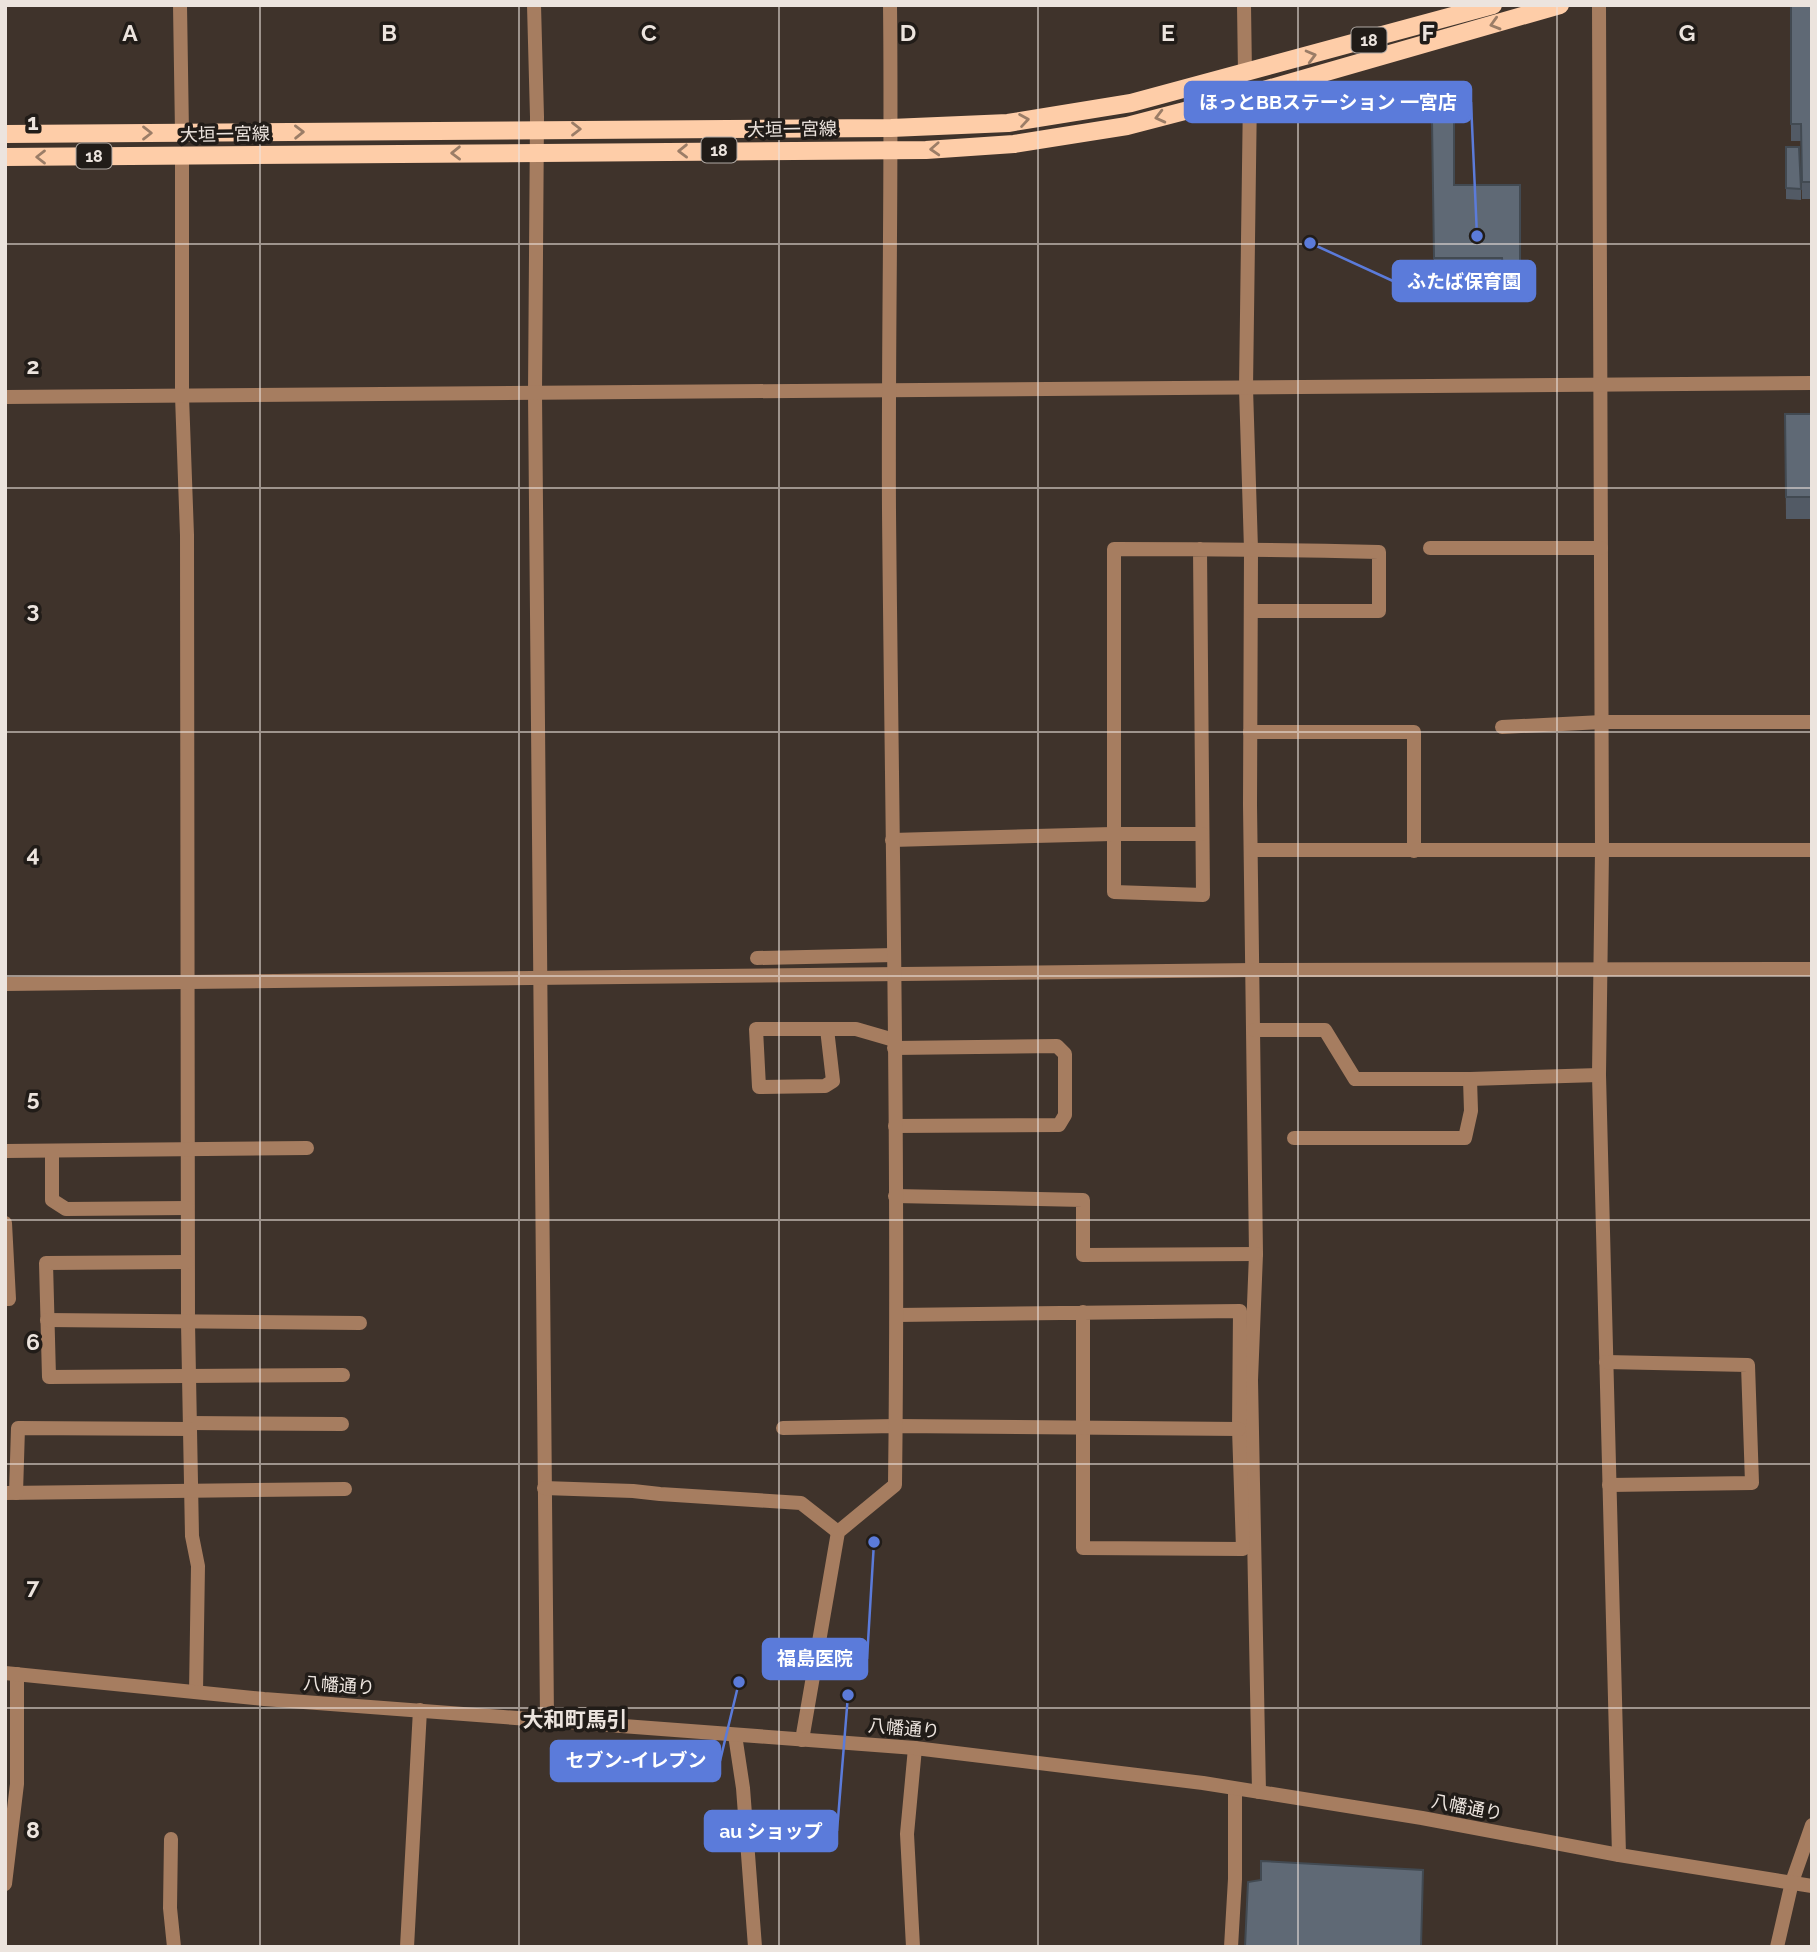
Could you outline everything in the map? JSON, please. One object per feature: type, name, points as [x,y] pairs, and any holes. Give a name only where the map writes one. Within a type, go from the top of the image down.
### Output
[{"type":"main road","name":"大垣一宮線","points":[[5,134],[891,128],[1008,123],[1131,103],[1493,5]]},
{"type":"main road","name":"大垣一宮線","points":[[5,157],[926,150],[1014,144],[1127,126],[1250,94],[1560,5]]},
{"type":"street","points":[[180,5],[182,133]]},
{"type":"street","points":[[534,5],[547,1719]]},
{"type":"street","points":[[802,1740],[838,1532],[895,1485],[897,1315],[888,390],[890,5]]},
{"type":"street","points":[[1244,5],[1245,74]]},
{"type":"street","points":[[1599,5],[1602,722],[1599,1075],[1619,1855]]},
{"type":"street","points":[[1250,94],[1246,388],[1251,549],[1250,732],[1256,1254],[1251,1380],[1259,1792]]},
{"type":"street","points":[[183,156],[182,396],[187,535],[187,1262],[192,1536],[198,1566],[196,1692]]},
{"type":"street","points":[[5,397],[1812,383]]},
{"type":"street","points":[[1430,548],[1601,548]]},
{"type":"street","points":[[1199,549],[1203,895],[1114,892],[1114,549],[1199,549],[1251,549],[1379,552],[1379,611],[1251,611]]},
{"type":"street","points":[[1502,727],[1602,722],[1812,722]]},
{"type":"street","points":[[1250,732],[1414,732],[1414,851]]},
{"type":"street","points":[[892,840],[1202,834]]},
{"type":"street","points":[[1251,850],[1812,850]]},
{"type":"street","points":[[757,958],[894,955]]},
{"type":"street","points":[[5,984],[1254,970],[1812,969]]},
{"type":"street","points":[[827,1028],[833,1081],[825,1086],[759,1087],[756,1028],[827,1028],[856,1028],[894,1044],[1057,1046],[1065,1054],[1065,1115],[1059,1125],[895,1126]]},
{"type":"street","points":[[1254,1030],[1325,1030],[1355,1079],[1599,1075]]},
{"type":"street","points":[[1294,1138],[1465,1138],[1471,1111],[1470,1079]]},
{"type":"street","points":[[5,1151],[307,1148]]},
{"type":"street","points":[[52,1151],[52,1200],[66,1209],[187,1209]]},
{"type":"street","points":[[895,1196],[1083,1200],[1083,1255],[1256,1254]]},
{"type":"street","points":[[5,1223],[9,1299],[5,1299]]},
{"type":"street","points":[[187,1262],[46,1263],[49,1377],[343,1375]]},
{"type":"street","points":[[897,1315],[1083,1312],[1240,1311],[1239,1429],[1243,1549],[1083,1548],[1083,1312]]},
{"type":"street","points":[[47,1320],[188,1324],[360,1324]]},
{"type":"street","points":[[1606,1362],[1748,1365],[1752,1483],[1609,1485]]},
{"type":"street","points":[[342,1424],[18,1428],[11,1493],[345,1489]]},
{"type":"street","points":[[783,1428],[896,1426],[1239,1429]]},
{"type":"street","points":[[544,1488],[633,1490],[802,1503],[838,1532]]},
{"type":"street","points":[[5,1884],[17,1784],[11,1759],[11,1674]]},
{"type":"street","name":"八幡通り","points":[[11,1674],[196,1692],[1015,1758],[1422,1818],[1619,1855],[1812,1886]]},
{"type":"street","points":[[407,1947],[420,1710]]},
{"type":"street","points":[[735,1735],[743,1788],[755,1947]]},
{"type":"street","points":[[913,1947],[907,1834],[915,1748]]},
{"type":"street","points":[[1231,1947],[1235,1878],[1235,1789]]},
{"type":"street","points":[[1777,1947],[1792,1882],[1812,1825]]},
{"type":"street","points":[[171,1839],[170,1908],[174,1947]]},
{"type":"building","points":[[1791,5],[1812,5],[1812,182],[1802,182],[1801,124],[1791,124]]},
{"type":"building","points":[[1432,120],[1454,121],[1454,185],[1520,185],[1520,268],[1503,268],[1502,258],[1434,258]]},
{"type":"building","points":[[1786,147],[1799,147],[1801,189],[1786,188]]},
{"type":"building","points":[[1785,414],[1812,414],[1812,497],[1786,497]]},
{"type":"building","points":[[1261,1861],[1423,1870],[1421,1947],[1245,1947],[1248,1882],[1261,1880]]},
{"type":"place","name":"ほっとBBステーション 一宮店","points":[[1477,236]]},
{"type":"place","name":"ふたば保育園","points":[[1310,243]]},
{"type":"place","name":"福島医院","points":[[874,1542]]},
{"type":"place","name":"セブン-イレブン","points":[[739,1682]]},
{"type":"place","name":"au ショップ","points":[[848,1695]]},
{"type":"district","name":"大和町馬引","points":[[575,1719]]}]
